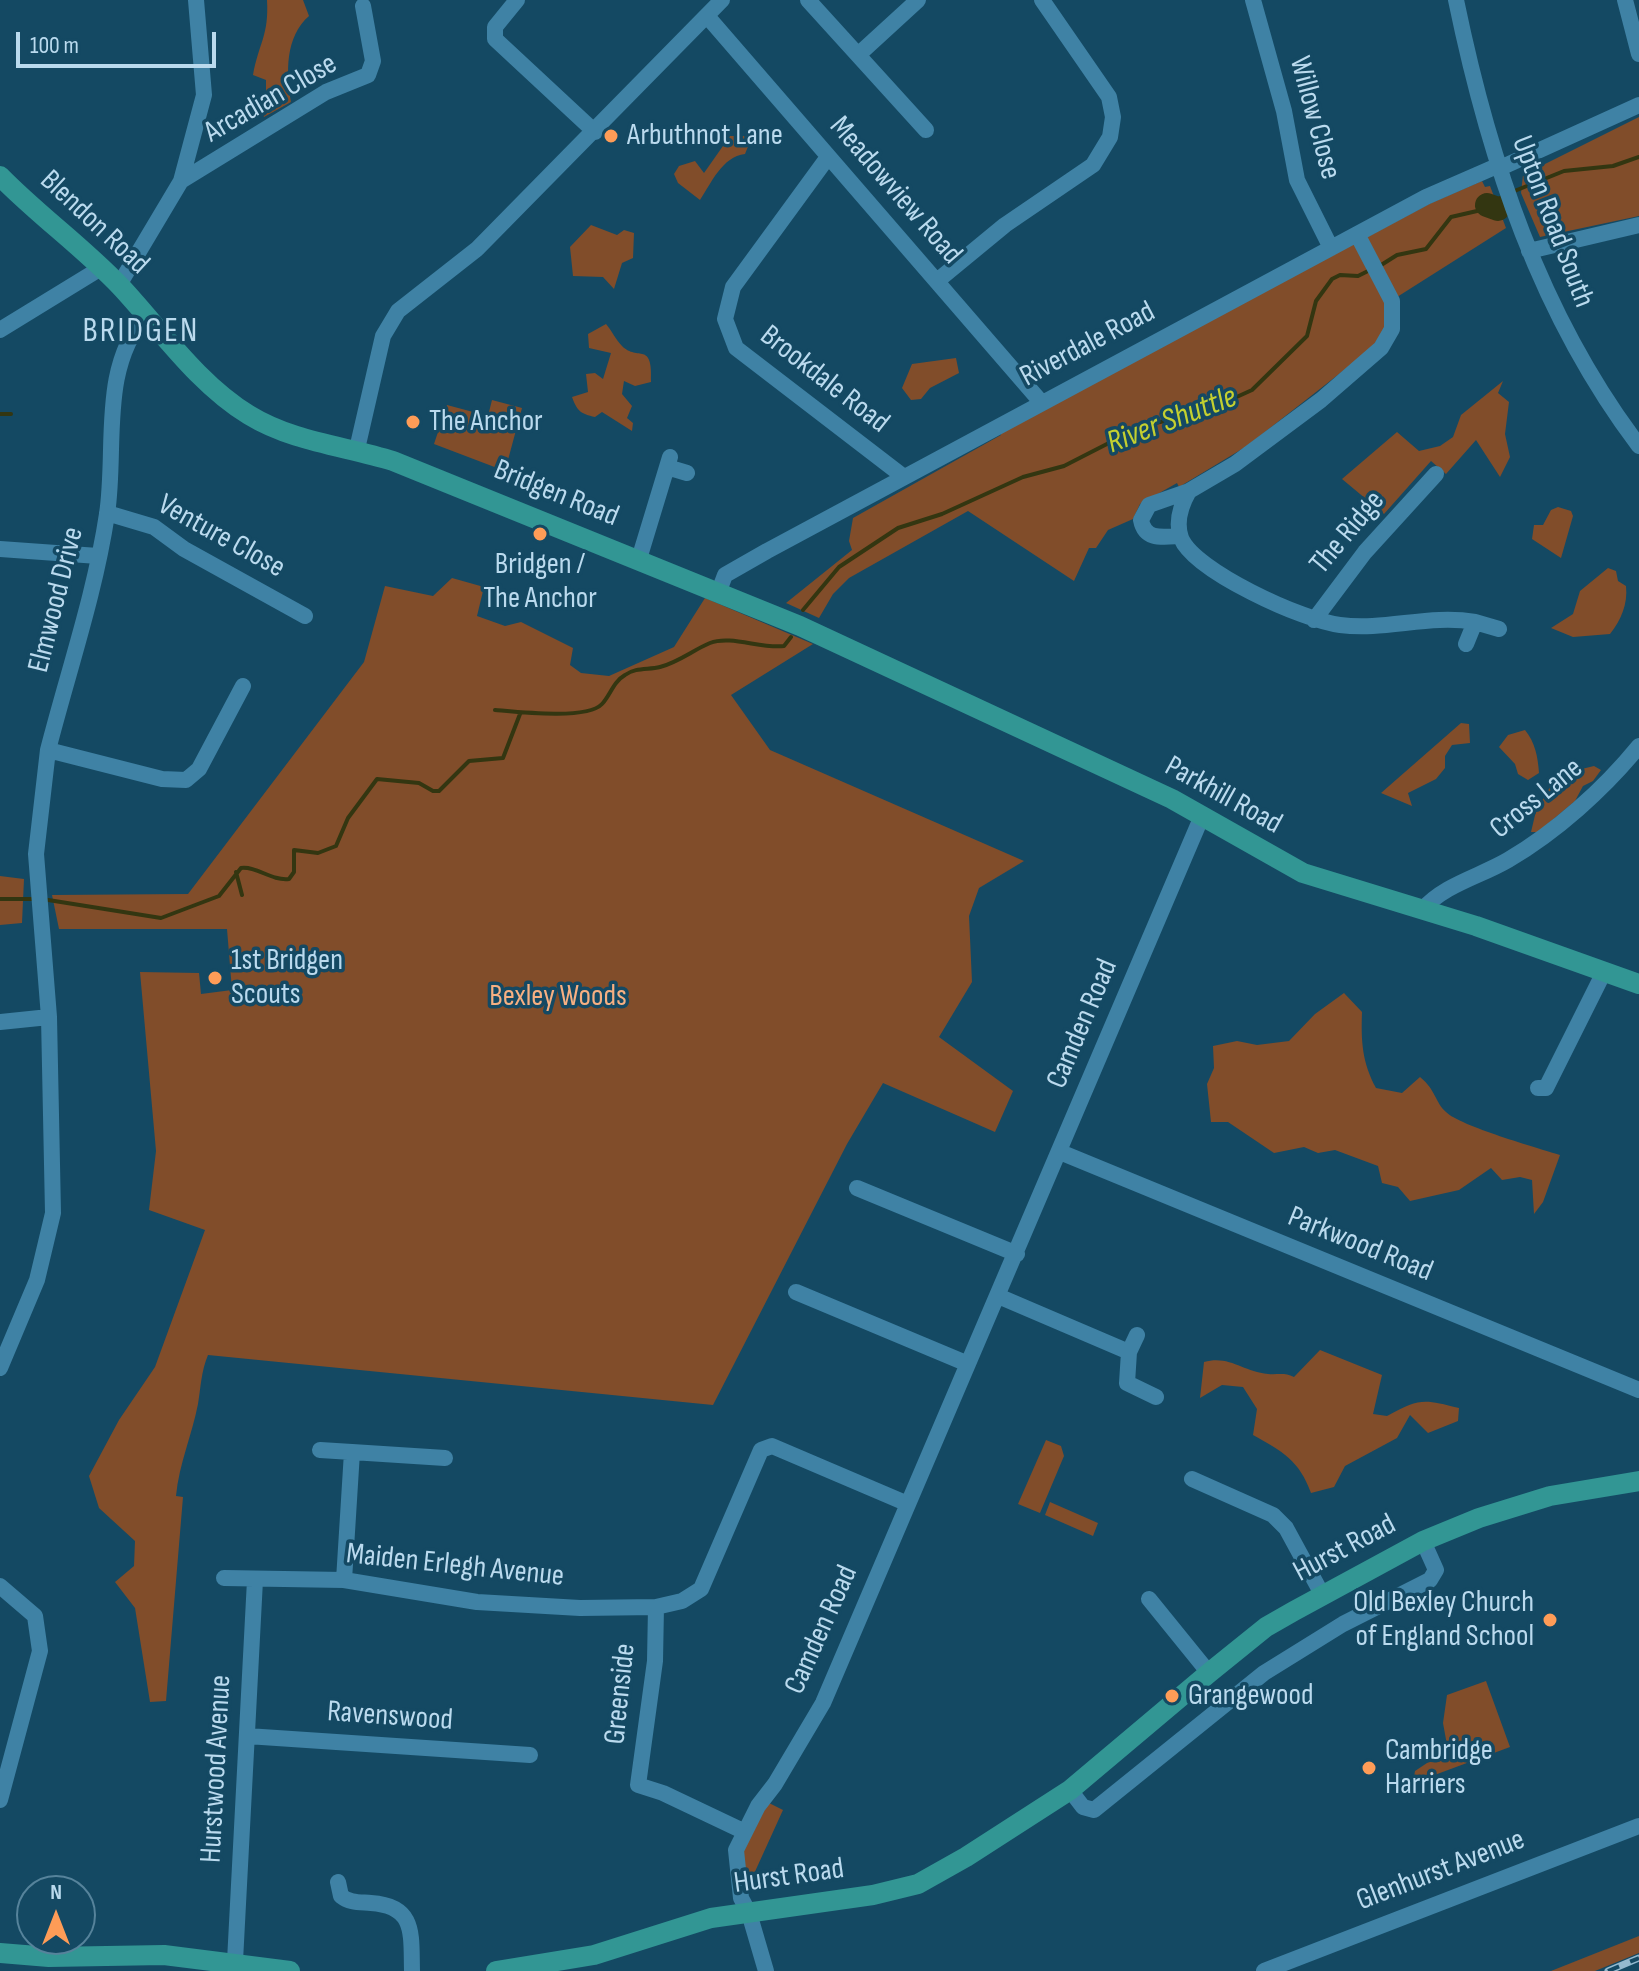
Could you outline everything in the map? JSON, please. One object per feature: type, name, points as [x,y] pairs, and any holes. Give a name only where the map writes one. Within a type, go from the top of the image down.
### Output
[{"type":"main road","name":"Blendon Road","points":[[0,176],[119,285],[146,315]]},
{"type":"main road","name":"Bridgen Road","points":[[146,315],[225,398],[250,416],[286,433],[357,449],[792,622]]},
{"type":"main road","name":"Parkhill Road","points":[[792,622],[1202,816],[1303,873],[1494,932],[1603,974],[1639,984]]},
{"type":"main road","name":"Hurst Road","points":[[496,1971],[576,1959],[693,1923],[911,1886],[966,1857],[1070,1790],[1266,1627],[1423,1541],[1514,1506],[1639,1481]]},
{"type":"main road","points":[[0,1953],[49,1957],[164,1955],[235,1961],[290,1971]]},
{"type":"street","points":[[119,285],[181,181],[204,95],[196,0]]},
{"type":"street","points":[[517,0],[495,27],[495,39],[595,132]]},
{"type":"street","points":[[357,449],[383,336],[398,311],[408,300],[454,270],[595,132],[722,0]]},
{"type":"street","points":[[808,0],[926,130]]},
{"type":"street","points":[[858,55],[918,0]]},
{"type":"street","points":[[937,281],[1005,225],[1093,165],[1110,137],[1113,117],[1109,97],[1042,0]]},
{"type":"street","name":"Willow Close","points":[[1253,0],[1284,111],[1297,180],[1331,248]]},
{"type":"street","name":"Upton Road South","points":[[1456,0],[1476,93],[1517,224],[1562,325],[1600,395],[1639,446]]},
{"type":"street","points":[[1625,0],[1639,54]]},
{"type":"street","name":"Arcadian Close","points":[[181,181],[326,92],[368,75],[373,61],[363,6]]},
{"type":"street","name":"Meadowview Road","points":[[707,16],[1041,402]]},
{"type":"street","name":"Riverdale Road","points":[[719,591],[725,575],[1357,234],[1639,105]]},
{"type":"street","name":"Brookdale Road","points":[[828,157],[733,287],[725,308],[726,330],[747,358],[904,477]]},
{"type":"street","points":[[1529,251],[1639,225]]},
{"type":"street","points":[[1180,536],[1156,537],[1143,528],[1141,520],[1149,505],[1189,491],[1293,422],[1381,348],[1393,320],[1392,301],[1357,234]]},
{"type":"street","points":[[0,330],[101,268]]},
{"type":"street","name":"Elmwood Drive","points":[[0,1368],[37,1280],[53,1213],[49,1017],[38,878],[39,821],[48,750],[107,513],[117,377],[124,346],[146,315]]},
{"type":"street","points":[[639,559],[669,462],[687,473]]},
{"type":"street","name":"The Ridge","points":[[1314,620],[1365,552],[1433,484]]},
{"type":"street","points":[[1189,491],[1179,515],[1180,536],[1193,556],[1287,611],[1314,620],[1355,626],[1438,618],[1475,622],[1499,629]]},
{"type":"street","name":"Venture Close","points":[[107,513],[154,527],[184,549],[305,616]]},
{"type":"street","points":[[0,549],[98,556]]},
{"type":"street","points":[[1466,644],[1475,622]]},
{"type":"street","points":[[48,750],[162,779],[186,780],[199,769],[243,686]]},
{"type":"street","name":"Cross Lane","points":[[1422,910],[1442,892],[1539,841],[1639,746]]},
{"type":"street","name":"Camden Road","points":[[749,1913],[741,1898],[736,1871],[736,1850],[743,1831],[823,1703],[1202,816]]},
{"type":"street","points":[[1538,1088],[1546,1088],[1603,974]]},
{"type":"street","points":[[0,1022],[49,1017]]},
{"type":"street","name":"Parkwood Road","points":[[1060,1152],[1639,1390]]},
{"type":"street","points":[[857,1188],[1017,1254]]},
{"type":"street","points":[[796,1292],[968,1364]]},
{"type":"street","points":[[998,1296],[1129,1352]]},
{"type":"street","points":[[1137,1335],[1129,1352],[1127,1383],[1156,1397]]},
{"type":"street","name":"Maiden Erlegh Avenue","points":[[224,1578],[344,1580],[500,1604],[656,1607],[682,1601],[701,1589],[761,1450],[772,1446],[908,1504]]},
{"type":"street","points":[[320,1450],[445,1458]]},
{"type":"street","points":[[344,1580],[352,1452]]},
{"type":"street","points":[[1192,1479],[1273,1515],[1286,1528],[1323,1596]]},
{"type":"street","name":"Hurst Road","points":[[1070,1790],[1083,1807],[1094,1810],[1264,1673],[1343,1624],[1430,1580],[1436,1570],[1423,1541]]},
{"type":"street","name":"Hurstwood Avenue","points":[[235,1961],[255,1580]]},
{"type":"street","points":[[0,1586],[35,1616],[40,1651],[0,1800]]},
{"type":"street","points":[[1149,1599],[1209,1673]]},
{"type":"street","name":"Greenside","points":[[656,1607],[655,1661],[637,1793],[677,1799],[743,1831]]},
{"type":"street","name":"Ravenswood","points":[[247,1736],[530,1755]]},
{"type":"street","name":"Glenhurst Avenue","points":[[1264,1971],[1639,1826]]},
{"type":"street","points":[[338,1882],[341,1896],[348,1901],[386,1904],[402,1912],[411,1928],[412,1971]]},
{"type":"street","points":[[749,1913],[766,1971]]},
{"type":"green space","points":[[267,0],[303,0],[309,16],[295,34],[291,45],[288,79],[291,102],[264,117],[260,109],[266,99],[266,80],[253,75],[265,31]]},
{"type":"green space","points":[[1639,117],[1639,216],[1540,237],[1521,193],[1523,175]]},
{"type":"green space","points":[[730,136],[744,136],[749,144],[745,154],[724,165],[700,200],[678,183],[674,174],[679,166],[695,161],[704,173]]},
{"type":"green space","points":[[1482,181],[1485,187],[1490,186],[1506,228],[1386,304],[1384,330],[1371,349],[1247,446],[1179,487],[1177,483],[1140,504],[1133,519],[1108,530],[1096,548],[1089,548],[1074,581],[968,511],[849,578],[833,594],[819,618],[786,603],[852,550],[849,541],[853,518],[1001,435],[1000,431],[1431,203]]},
{"type":"green space","points":[[591,225],[617,235],[624,230],[634,233],[633,258],[622,263],[614,289],[603,277],[573,276],[570,247]]},
{"type":"green space","points":[[606,324],[622,346],[647,356],[650,361],[651,382],[635,386],[624,381],[622,394],[632,406],[627,418],[633,423],[632,431],[602,412],[595,417],[583,413],[572,397],[588,392],[586,374],[595,373],[603,379],[611,353],[589,348],[588,334]]},
{"type":"green space","points":[[956,358],[959,373],[930,388],[921,399],[911,400],[902,388],[912,364]]},
{"type":"green space","points":[[1503,381],[1498,393],[1509,402],[1505,434],[1510,457],[1500,477],[1476,440],[1446,474],[1431,461],[1384,514],[1342,479],[1397,432],[1419,451],[1440,446],[1453,437],[1461,415]]},
{"type":"green space","points":[[492,400],[522,408],[505,471],[434,444],[447,405],[488,416]]},
{"type":"green space","points":[[1558,507],[1571,511],[1573,516],[1561,558],[1532,539],[1534,525],[1543,525],[1551,510]]},
{"type":"green space","points":[[1608,568],[1616,571],[1618,581],[1626,586],[1623,612],[1610,634],[1573,637],[1551,628],[1573,614],[1580,591]]},
{"type":"green space","name":"Bexley Woods","points":[[452,578],[484,587],[477,616],[505,626],[521,622],[573,648],[570,665],[581,673],[609,676],[674,647],[705,598],[813,644],[731,695],[770,750],[1024,861],[979,888],[969,916],[972,982],[939,1037],[1013,1091],[995,1132],[883,1083],[847,1144],[713,1405],[208,1355],[176,1496],[183,1497],[166,1701],[150,1702],[135,1608],[115,1582],[134,1566],[135,1541],[99,1508],[89,1476],[119,1420],[155,1367],[205,1230],[149,1210],[156,1151],[140,972],[199,973],[201,994],[232,990],[227,929],[59,929],[52,895],[188,894],[364,662],[385,586],[433,596]]},
{"type":"green space","points":[[1461,723],[1469,724],[1470,743],[1452,745],[1445,756],[1445,768],[1436,779],[1408,793],[1412,806],[1381,793]]},
{"type":"green space","points":[[1525,730],[1535,750],[1539,773],[1528,780],[1518,774],[1515,764],[1499,747],[1508,735]]},
{"type":"green space","points":[[1594,766],[1601,770],[1593,781],[1583,786],[1575,801],[1538,832],[1531,832],[1536,811],[1557,775]]},
{"type":"green space","points":[[0,876],[24,879],[22,923],[0,925]]},
{"type":"green space","points":[[1344,993],[1362,1012],[1363,1051],[1376,1088],[1402,1093],[1420,1077],[1442,1108],[1454,1118],[1560,1155],[1543,1202],[1534,1214],[1532,1180],[1520,1177],[1502,1180],[1491,1168],[1459,1190],[1410,1201],[1398,1187],[1382,1183],[1378,1166],[1335,1150],[1318,1153],[1304,1147],[1274,1153],[1228,1122],[1211,1122],[1207,1084],[1214,1068],[1213,1046],[1237,1041],[1257,1045],[1289,1041],[1315,1014]]},
{"type":"green space","points":[[1320,1350],[1382,1375],[1373,1414],[1387,1416],[1415,1403],[1429,1402],[1459,1408],[1458,1421],[1428,1433],[1410,1415],[1397,1438],[1345,1466],[1334,1487],[1311,1493],[1301,1472],[1289,1458],[1253,1435],[1257,1409],[1243,1387],[1222,1385],[1200,1398],[1204,1362],[1229,1362],[1259,1373],[1294,1377]]},
{"type":"green space","points":[[1046,1440],[1061,1446],[1064,1456],[1040,1513],[1018,1504]]},
{"type":"green space","points":[[1050,1502],[1098,1523],[1093,1536],[1045,1515]]},
{"type":"green space","points":[[1486,1681],[1510,1747],[1413,1783],[1415,1771],[1439,1755],[1447,1745],[1443,1723],[1447,1695]]},
{"type":"green space","points":[[767,1802],[783,1810],[748,1887],[743,1875],[743,1854],[750,1833]]},
{"type":"green space","points":[[1639,1936],[1639,1953],[1595,1971],[1551,1971]]},
{"type":"waterway","name":"River Shuttle","points":[[1512,192],[1564,171],[1613,166],[1639,157]]},
{"type":"waterway","name":"River Shuttle","points":[[1378,267],[1397,255],[1426,249],[1451,217],[1477,211],[1504,196]]},
{"type":"waterway","points":[[1487,205],[1498,209]]},
{"type":"waterway","name":"River Shuttle","points":[[803,610],[839,567],[898,528],[942,514],[1023,477],[1064,466],[1144,425],[1197,415],[1252,390],[1307,336],[1316,301],[1332,279],[1340,275],[1358,276],[1370,270]]},
{"type":"waterway","points":[[0,414],[11,414]]},
{"type":"waterway","name":"River Shuttle","points":[[495,710],[552,714],[582,712],[602,704],[618,681],[629,672],[667,665],[718,641],[784,646],[791,637]]},
{"type":"waterway","name":"River Shuttle","points":[[42,899],[161,918],[219,896],[241,868],[289,879],[294,872],[294,850],[318,853],[336,846],[348,818],[377,779],[419,783],[439,791],[469,761],[503,758],[520,714]]},
{"type":"waterway","points":[[236,872],[242,895]]},
{"type":"waterway","name":"River Shuttle","points":[[0,899],[34,899]]},
{"type":"railway","points":[[1608,1971],[1639,1958]]},
{"type":"place","name":"Arbuthnot Lane","points":[[611,136]]},
{"type":"place","name":"The Anchor","points":[[413,422]]},
{"type":"place","name":"Bridgen / The Anchor","points":[[540,534]]},
{"type":"place","name":"1st Bridgen Scouts","points":[[215,978]]},
{"type":"place","name":"Old Bexley Church of England School","points":[[1550,1620]]},
{"type":"place","name":"Grangewood","points":[[1172,1696]]},
{"type":"place","name":"Cambridge Harriers","points":[[1369,1768]]},
{"type":"district","name":"BRIDGEN","points":[[141,332]]}]
